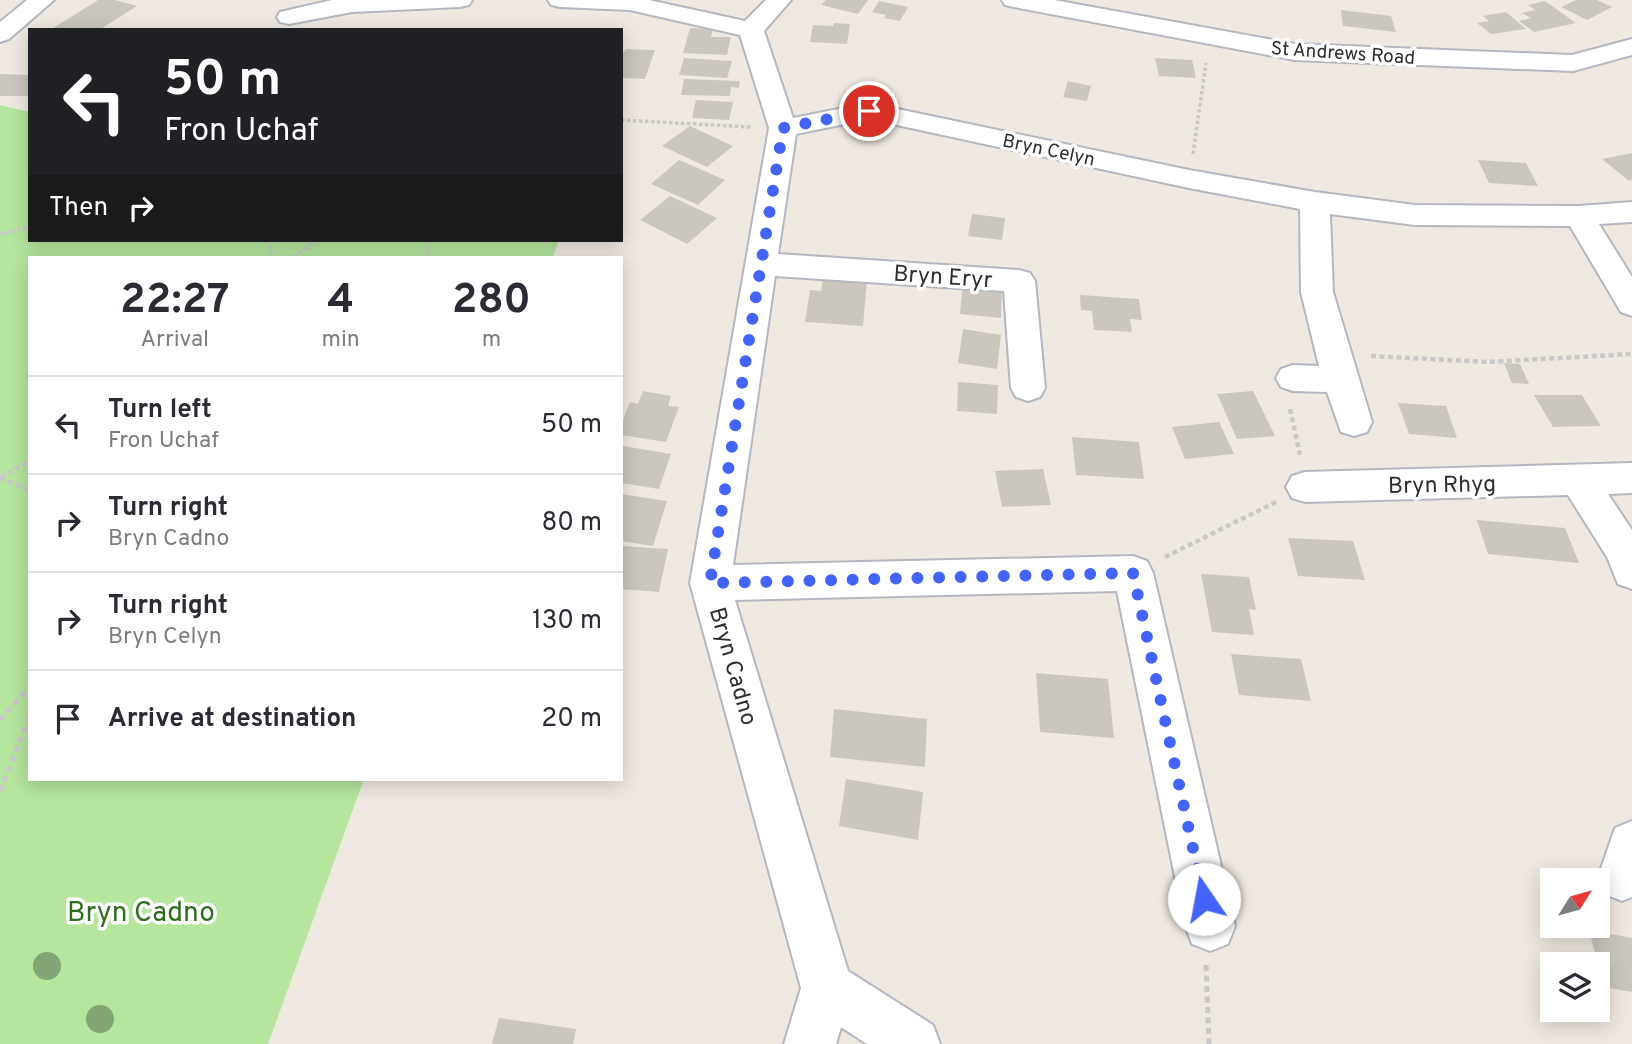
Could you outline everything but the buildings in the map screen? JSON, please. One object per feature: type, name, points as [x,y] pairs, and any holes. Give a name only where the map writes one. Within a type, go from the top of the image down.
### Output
[{"type":"street","points":[[0,8],[9,0]]},
{"type":"street","points":[[0,34],[42,0]]},
{"type":"street","points":[[289,17],[311,9],[348,4],[460,0]]},
{"type":"street","points":[[560,0],[630,3],[751,30],[779,0]]},
{"type":"street","name":"St Andrews Road","points":[[1014,0],[1295,52],[1573,63],[1632,47]]},
{"type":"street","name":"Bryn Cadno","points":[[751,30],[783,128],[710,583],[827,988]]},
{"type":"street","name":"Bryn Celyn","points":[[783,128],[869,111],[1189,179],[1315,202],[1415,215],[1579,216],[1632,212]]},
{"type":"street","points":[[1315,202],[1317,292],[1354,422]]},
{"type":"street","points":[[1579,216],[1632,304]]},
{"type":"street","name":"Bryn Eryr","points":[[760,264],[1019,281],[1028,388]]},
{"type":"street","points":[[1293,378],[1336,366]]},
{"type":"street","name":"Bryn Rhyg","points":[[1309,487],[1580,482],[1632,478]]},
{"type":"street","points":[[1580,482],[1624,551],[1632,572]]},
{"type":"street","points":[[710,583],[1133,573],[1210,926]]},
{"type":"street","points":[[810,1044],[827,988],[914,1044]]},
{"type":"path","points":[[1189,179],[1210,36]]},
{"type":"path","points":[[623,120],[783,128]]},
{"type":"path","points":[[0,234],[28,227]]},
{"type":"path","points":[[295,256],[313,242]]},
{"type":"path","points":[[1336,366],[1488,362],[1632,354]]},
{"type":"path","points":[[1133,573],[1309,487],[1297,448],[1285,384],[1293,378]]},
{"type":"path","points":[[0,477],[28,462]]},
{"type":"path","points":[[0,477],[28,489]]},
{"type":"path","points":[[0,720],[28,688]]},
{"type":"path","points":[[0,791],[28,720]]},
{"type":"path","points":[[1209,1044],[1205,972],[1210,926]]},
{"type":"green space","name":"Bryn Cadno","points":[[0,105],[28,112],[28,242],[558,242],[553,256],[28,256],[28,781],[363,781],[268,1044],[0,1044]]},
{"type":"route","points":[[869,111],[783,128],[710,583],[1133,573],[1204,899]]}]
